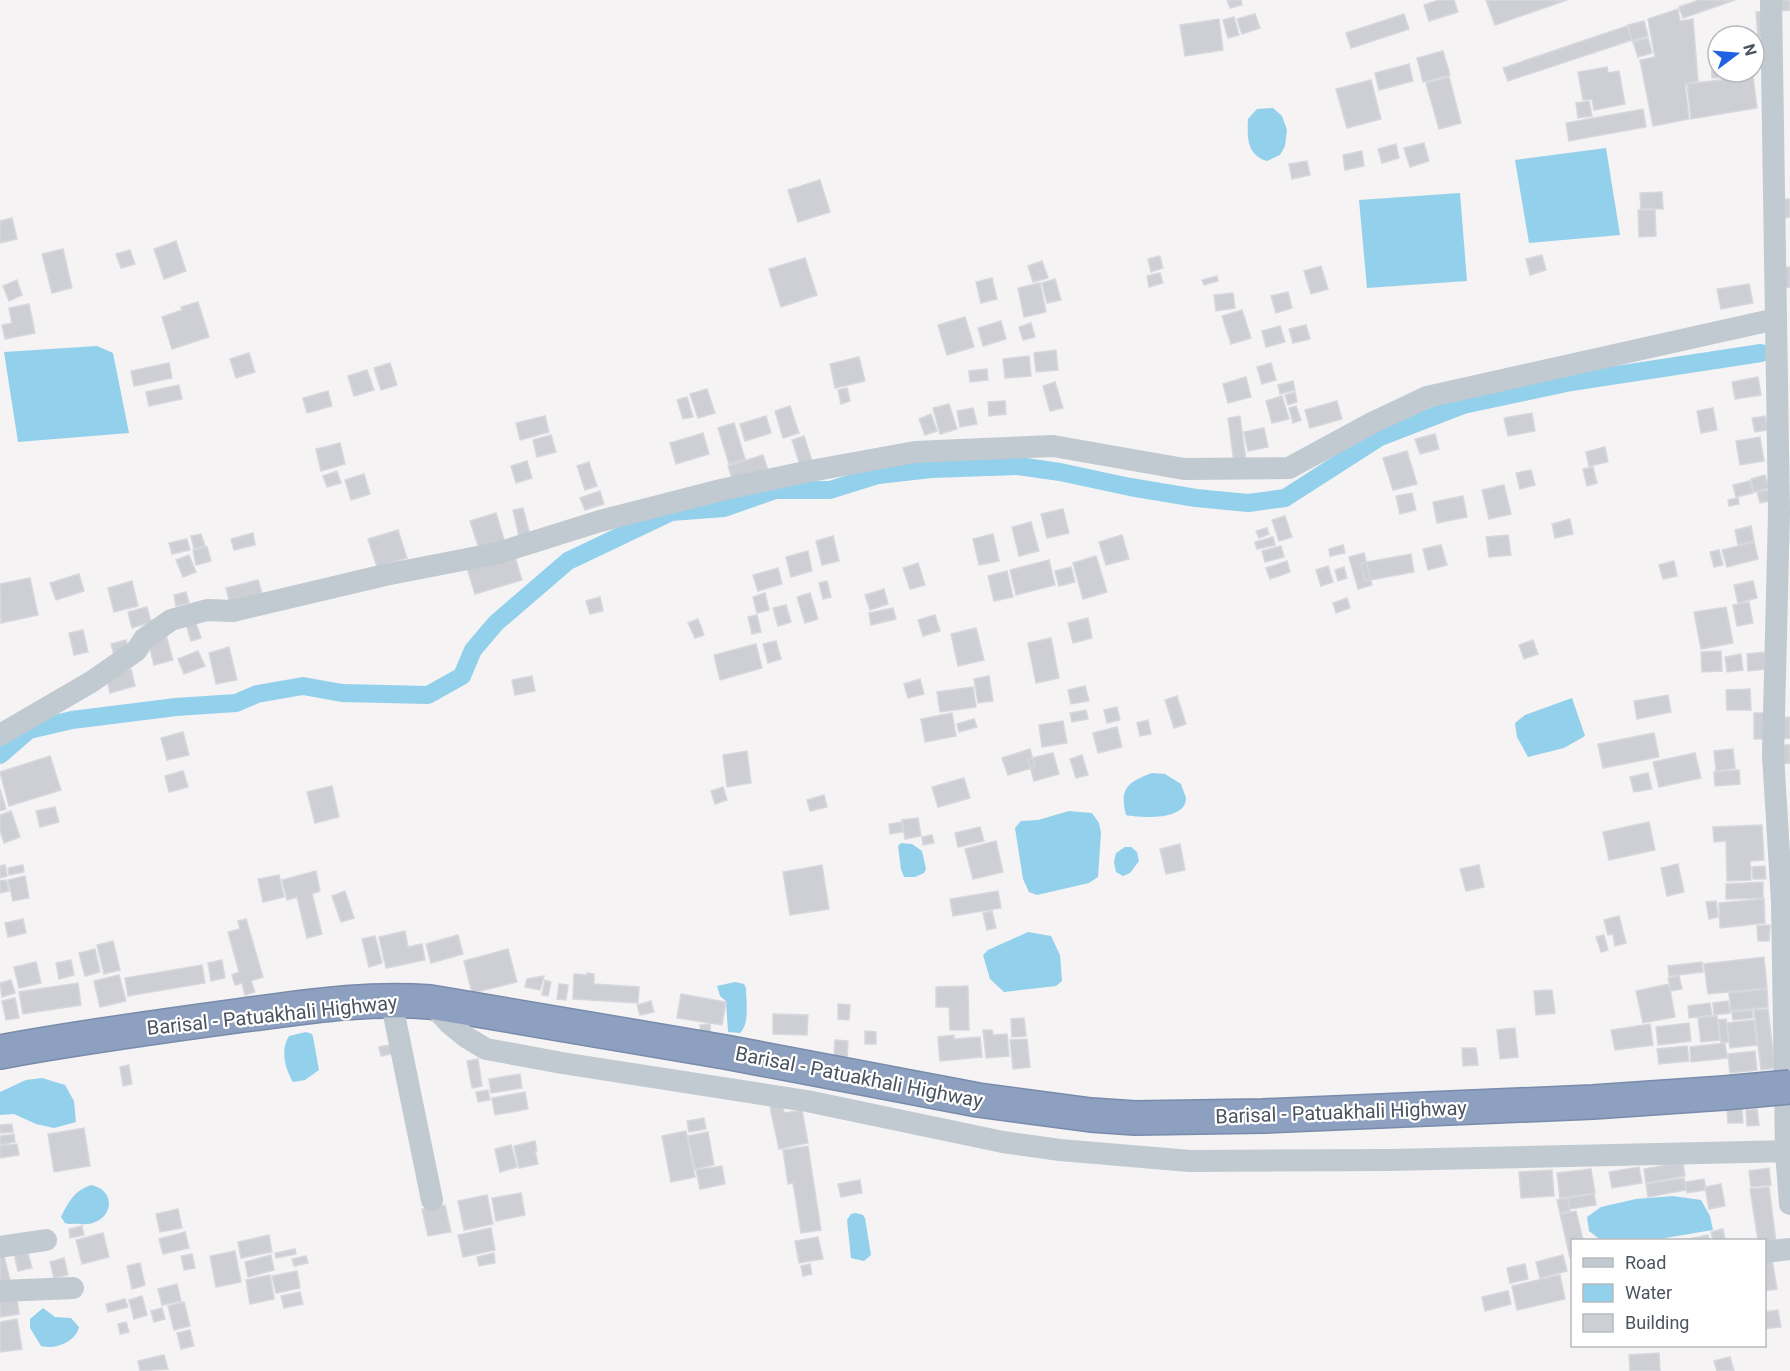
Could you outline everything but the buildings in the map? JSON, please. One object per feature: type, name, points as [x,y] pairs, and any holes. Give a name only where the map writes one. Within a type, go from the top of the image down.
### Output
[{"type":"highway","name":"Barisal - Patuakhali Highway","points":[[0,1052],[172,1024],[307,1007],[391,1000],[430,1002],[725,1052],[978,1100],[1091,1115],[1135,1118],[1263,1116],[1593,1102],[1724,1093],[1788,1078]]},
{"type":"street","points":[[1771,0],[1779,512],[1773,755],[1782,902],[1788,1078],[1786,1151],[1790,1204]]},
{"type":"street","points":[[0,735],[91,682],[136,651],[144,639],[171,620],[207,610],[233,611],[374,577],[498,553],[600,521],[721,490],[915,452],[1053,446],[1184,469],[1289,468],[1372,423],[1427,397],[1776,319]]},
{"type":"street","points":[[391,1000],[432,1200]]},
{"type":"street","points":[[430,1002],[450,1024],[486,1049],[807,1101],[1003,1142],[1080,1152],[1190,1161],[1389,1160],[1786,1151]]},
{"type":"street","points":[[0,1247],[46,1240]]},
{"type":"street","points":[[1766,1252],[1790,1249]]},
{"type":"street","points":[[0,1291],[74,1288]]},
{"type":"water","points":[[1273,108],[1282,116],[1287,130],[1285,146],[1280,155],[1267,161],[1255,155],[1252,150],[1248,139],[1248,119],[1257,109]]},
{"type":"water","points":[[1606,148],[1620,235],[1529,243],[1515,160]]},
{"type":"water","points":[[1460,193],[1467,281],[1367,288],[1359,200]]},
{"type":"water","points":[[97,346],[113,353],[129,433],[18,442],[4,352]]},
{"type":"water","points":[[1572,698],[1585,736],[1564,748],[1528,757],[1517,737],[1515,723],[1525,715]]},
{"type":"water","points":[[1152,773],[1165,774],[1181,784],[1186,798],[1184,805],[1179,811],[1161,816],[1126,815],[1124,798],[1127,787]]},
{"type":"water","points":[[1069,811],[1092,813],[1099,823],[1101,833],[1098,877],[1089,883],[1037,895],[1029,892],[1023,879],[1015,828],[1021,821],[1038,820]]},
{"type":"water","points":[[901,843],[912,844],[922,851],[926,869],[924,873],[915,877],[904,877],[898,846]]},
{"type":"water","points":[[1125,847],[1131,847],[1137,852],[1139,861],[1130,873],[1123,876],[1116,872],[1114,862],[1116,853]]},
{"type":"water","points":[[1028,932],[1051,936],[1060,955],[1062,981],[1056,986],[1004,992],[990,979],[983,955],[988,950]]},
{"type":"water","points":[[735,982],[744,984],[746,988],[746,1018],[740,1033],[728,1032],[726,1001],[720,996],[717,986]]},
{"type":"water","points":[[306,1032],[312,1034],[319,1070],[305,1080],[293,1082],[286,1065],[284,1053],[286,1041],[289,1036]]},
{"type":"water","points":[[42,1078],[65,1085],[74,1101],[76,1122],[54,1128],[36,1124],[14,1114],[0,1115],[0,1092],[26,1080]]},
{"type":"water","points":[[91,1185],[106,1194],[109,1201],[105,1215],[91,1223],[65,1223],[61,1217],[69,1202],[76,1193]]},
{"type":"water","points":[[1673,1196],[1701,1200],[1710,1216],[1713,1230],[1659,1239],[1600,1239],[1589,1231],[1587,1217],[1601,1207],[1636,1199]]},
{"type":"water","points":[[856,1213],[865,1218],[871,1255],[864,1261],[851,1258],[847,1220],[851,1214]]},
{"type":"water","points":[[43,1308],[55,1317],[71,1318],[79,1327],[74,1337],[58,1346],[41,1346],[30,1328],[30,1319]]},
{"type":"waterway","points":[[0,755],[29,730],[72,720],[176,707],[236,703],[257,694],[303,686],[342,693],[428,695],[462,676],[473,650],[496,623],[568,561],[671,512],[724,508],[775,490],[830,490],[878,475],[931,469],[1018,466],[1196,498],[1248,503],[1285,498],[1380,437],[1463,405],[1571,382],[1761,353]]}]
